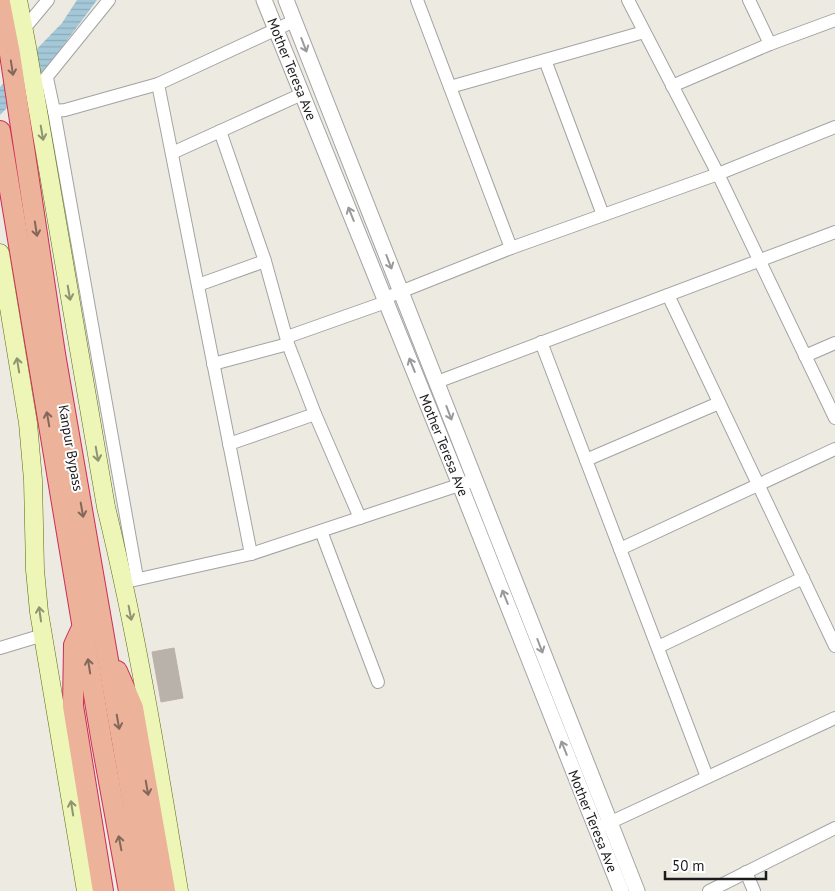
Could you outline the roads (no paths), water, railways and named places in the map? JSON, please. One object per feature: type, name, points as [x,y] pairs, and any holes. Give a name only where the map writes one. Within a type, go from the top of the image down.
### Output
[{"type":"highway","name":"Kanpur Bypass","points":[[0,3],[10,54],[55,354],[148,891]]},
{"type":"highway","name":"Kanpur Bypass","points":[[0,131],[102,743],[129,891]]},
{"type":"highway","points":[[83,626],[74,645],[73,706],[103,891]]},
{"type":"highway","points":[[104,642],[133,708],[165,891]]},
{"type":"main road","points":[[18,0],[25,38],[38,85],[106,508],[130,580],[157,758],[180,891]]},
{"type":"main road","points":[[0,253],[28,423],[33,480],[35,570],[39,612],[86,891]]},
{"type":"street","points":[[25,38],[48,0]]},
{"type":"street","points":[[109,0],[38,85],[54,111],[130,580],[251,554],[475,480]]},
{"type":"street","name":"Mother Teresa Ave","points":[[264,0],[460,485],[603,826],[621,891]]},
{"type":"street","points":[[286,0],[475,480],[603,826],[637,891]]},
{"type":"street","points":[[418,0],[511,248]]},
{"type":"street","points":[[628,0],[718,174],[835,416]]},
{"type":"street","points":[[749,0],[770,44]]},
{"type":"street","points":[[672,86],[770,44],[835,20]]},
{"type":"street","points":[[54,111],[65,110],[158,84],[294,21]]},
{"type":"street","points":[[450,87],[644,32]]},
{"type":"street","points":[[545,60],[603,215]]},
{"type":"street","points":[[158,84],[251,554]]},
{"type":"street","points":[[172,152],[302,94]]},
{"type":"street","points":[[213,364],[288,341],[385,300],[401,291],[511,248],[718,174],[835,127]]},
{"type":"street","points":[[220,131],[265,261],[288,341],[315,414],[360,518]]},
{"type":"street","points":[[437,382],[835,232]]},
{"type":"street","points":[[198,285],[265,261]]},
{"type":"street","points":[[668,295],[835,646]]},
{"type":"street","points":[[541,342],[707,777]]},
{"type":"street","points":[[805,356],[835,343]]},
{"type":"street","points":[[586,460],[720,403]]},
{"type":"street","points":[[229,444],[315,414]]},
{"type":"street","points":[[620,549],[835,449]]},
{"type":"street","points":[[321,531],[378,682]]},
{"type":"street","points":[[658,647],[803,578]]},
{"type":"street","points":[[0,648],[43,635]]},
{"type":"street","points":[[603,826],[835,718]]},
{"type":"street","points":[[709,891],[835,828]]},
{"type":"street","points":[[746,872],[754,891]]},
{"type":"water","points":[[77,0],[97,0],[48,66],[0,115],[0,87],[62,23]]}]
